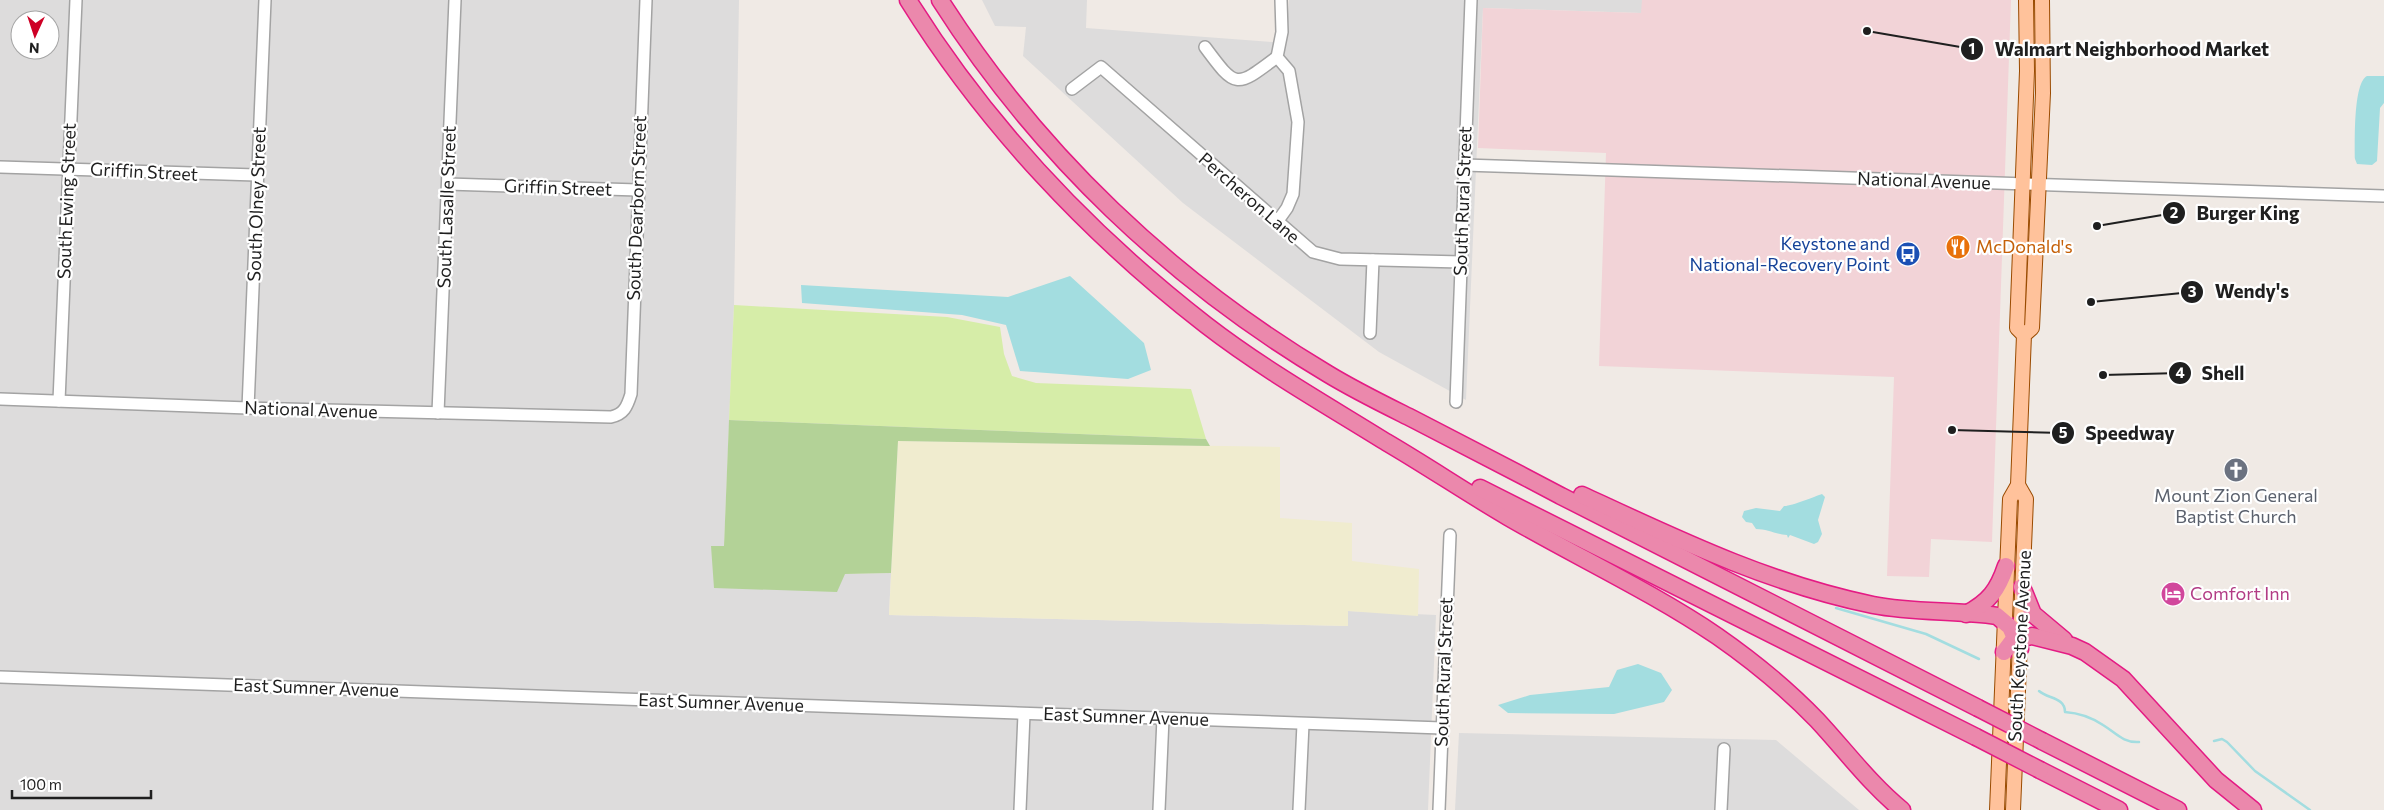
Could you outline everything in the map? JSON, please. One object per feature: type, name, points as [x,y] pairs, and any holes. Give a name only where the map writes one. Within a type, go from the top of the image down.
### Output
[{"type":"highway","points":[[908,0],[986,109],[1034,165],[1104,238],[1170,296],[1240,350],[1307,394],[1507,516],[1697,623],[1736,649],[1792,697],[1877,787],[1902,810]]},
{"type":"highway","points":[[940,0],[979,58],[1027,120],[1069,167],[1124,222],[1188,277],[1248,323],[1328,374],[1403,414],[1762,600],[2178,810]]},
{"type":"highway","points":[[1403,414],[1706,552],[1754,571],[1812,590],[1875,605],[1917,611],[1997,616],[2010,627],[2015,645],[2038,637],[2072,646]]},
{"type":"highway","points":[[1384,440],[2119,810]]},
{"type":"highway","points":[[1965,614],[1988,600],[2000,585],[2006,566]]},
{"type":"highway","points":[[2022,587],[2033,614],[2052,632],[2123,679],[2216,780],[2253,810]]},
{"type":"main road","name":"South Keystone Avenue","points":[[2024,335],[2017,328],[2027,71],[2026,0]]},
{"type":"main road","name":"South Keystone Avenue","points":[[2004,621],[2010,499],[2018,485],[2024,335],[2032,328],[2043,60],[2042,0]]},
{"type":"main road","name":"South Keystone Avenue","points":[[1997,810],[2022,587],[2026,500],[2018,485]]},
{"type":"main road","name":"South Keystone Avenue","points":[[2013,810],[2015,645]]},
{"type":"street","name":"South Ewing Street","points":[[60,401],[76,0]]},
{"type":"street","name":"South Olney Street","points":[[248,408],[265,0]]},
{"type":"street","name":"South Lasalle Street","points":[[438,413],[455,0]]},
{"type":"street","name":"South Dearborn Street","points":[[622,414],[627,406],[630,394],[646,0]]},
{"type":"street","points":[[1205,47],[1225,74],[1236,79],[1253,76],[1277,56],[1282,32],[1281,0]]},
{"type":"street","name":"South Rural Street","points":[[1456,402],[1471,0]]},
{"type":"street","points":[[1276,222],[1287,208],[1293,194],[1298,122],[1289,71],[1277,56]]},
{"type":"street","name":"Percheron Lane","points":[[1072,89],[1101,67],[1312,252],[1340,259],[1461,262]]},
{"type":"street","name":"National Avenue","points":[[1464,165],[2384,196]]},
{"type":"street","name":"Griffin Street","points":[[0,167],[258,175]]},
{"type":"street","name":"Griffin Street","points":[[448,184],[638,190]]},
{"type":"street","points":[[1370,333],[1373,260]]},
{"type":"street","name":"National Avenue","points":[[0,399],[438,413],[611,417],[622,414]]},
{"type":"street","name":"South Rural Street","points":[[1439,810],[1450,535]]},
{"type":"street","name":"East Sumner Avenue","points":[[0,677],[1442,728]]},
{"type":"street","points":[[1020,810],[1024,714]]},
{"type":"street","points":[[1159,810],[1163,718]]},
{"type":"street","points":[[1299,810],[1302,724]]},
{"type":"street","points":[[1721,810],[1724,748]]},
{"type":"shaded area","points":[[0,0],[739,0],[734,305],[724,546],[711,546],[845,574],[891,573],[889,615],[1348,626],[1348,611],[1436,615],[1428,810],[0,810]]},
{"type":"shaded area","points":[[982,0],[1087,0],[1086,28],[1286,43],[1289,0],[1642,0],[1642,13],[1483,8],[1466,400],[1379,352],[1183,203],[1023,56],[1026,27],[995,26]]},
{"type":"shaded area","points":[[1642,0],[2011,0],[1992,542],[1931,539],[1929,577],[1887,576],[1894,377],[1599,366],[1606,153],[1478,148],[1483,8],[1641,13]]},
{"type":"shaded area","points":[[898,441],[1280,447],[1280,518],[1352,523],[1352,561],[1419,569],[1418,616],[1348,611],[1348,626],[889,615]]},
{"type":"shaded area","points":[[1459,733],[1776,740],[1859,810],[1455,810]]},
{"type":"green space","points":[[734,305],[947,317],[1000,327],[1004,354],[1012,376],[1036,383],[1191,389],[1206,439],[729,420]]},
{"type":"green space","points":[[729,420],[1206,439],[1210,446],[898,441],[891,573],[845,574],[837,592],[714,588],[711,546],[724,546]]},
{"type":"water","points":[[2367,76],[2384,76],[2384,103],[2380,108],[2377,161],[2372,165],[2357,164],[2355,159],[2357,101],[2362,81]]},
{"type":"water","points":[[1070,276],[1144,343],[1151,370],[1128,379],[1020,371],[1006,325],[962,315],[802,303],[801,285],[1008,297]]},
{"type":"water","points":[[1822,494],[1825,497],[1818,520],[1822,534],[1818,542],[1814,544],[1790,535],[1788,538],[1787,535],[1756,529],[1752,523],[1746,522],[1742,517],[1744,511],[1756,508],[1780,511],[1784,506]]},
{"type":"water","points":[[1638,664],[1661,673],[1672,690],[1664,702],[1614,714],[1508,713],[1498,705],[1530,695],[1609,687],[1617,670]]},
{"type":"waterway","points":[[1836,608],[1926,634],[1979,659]]},
{"type":"waterway","points":[[2039,691],[2059,701],[2064,707],[2065,712],[2080,714],[2098,722],[2128,741],[2139,742]]},
{"type":"waterway","points":[[2214,741],[2222,739],[2227,742],[2255,771],[2310,810]]},
{"type":"place","name":"Walmart Neighborhood Market","points":[[1867,31]]},
{"type":"place","name":"Burger King","points":[[2097,226]]},
{"type":"place","name":"McDonald's","points":[[1958,247]]},
{"type":"place","name":"Keystone and National-Recovery Point","points":[[1908,254]]},
{"type":"place","name":"Wendy's","points":[[2091,302]]},
{"type":"place","name":"Shell","points":[[2103,375]]},
{"type":"place","name":"Speedway","points":[[1952,430]]},
{"type":"place","name":"Mount Zion General Baptist Church","points":[[2236,470]]},
{"type":"place","name":"Comfort Inn","points":[[2173,594]]}]
